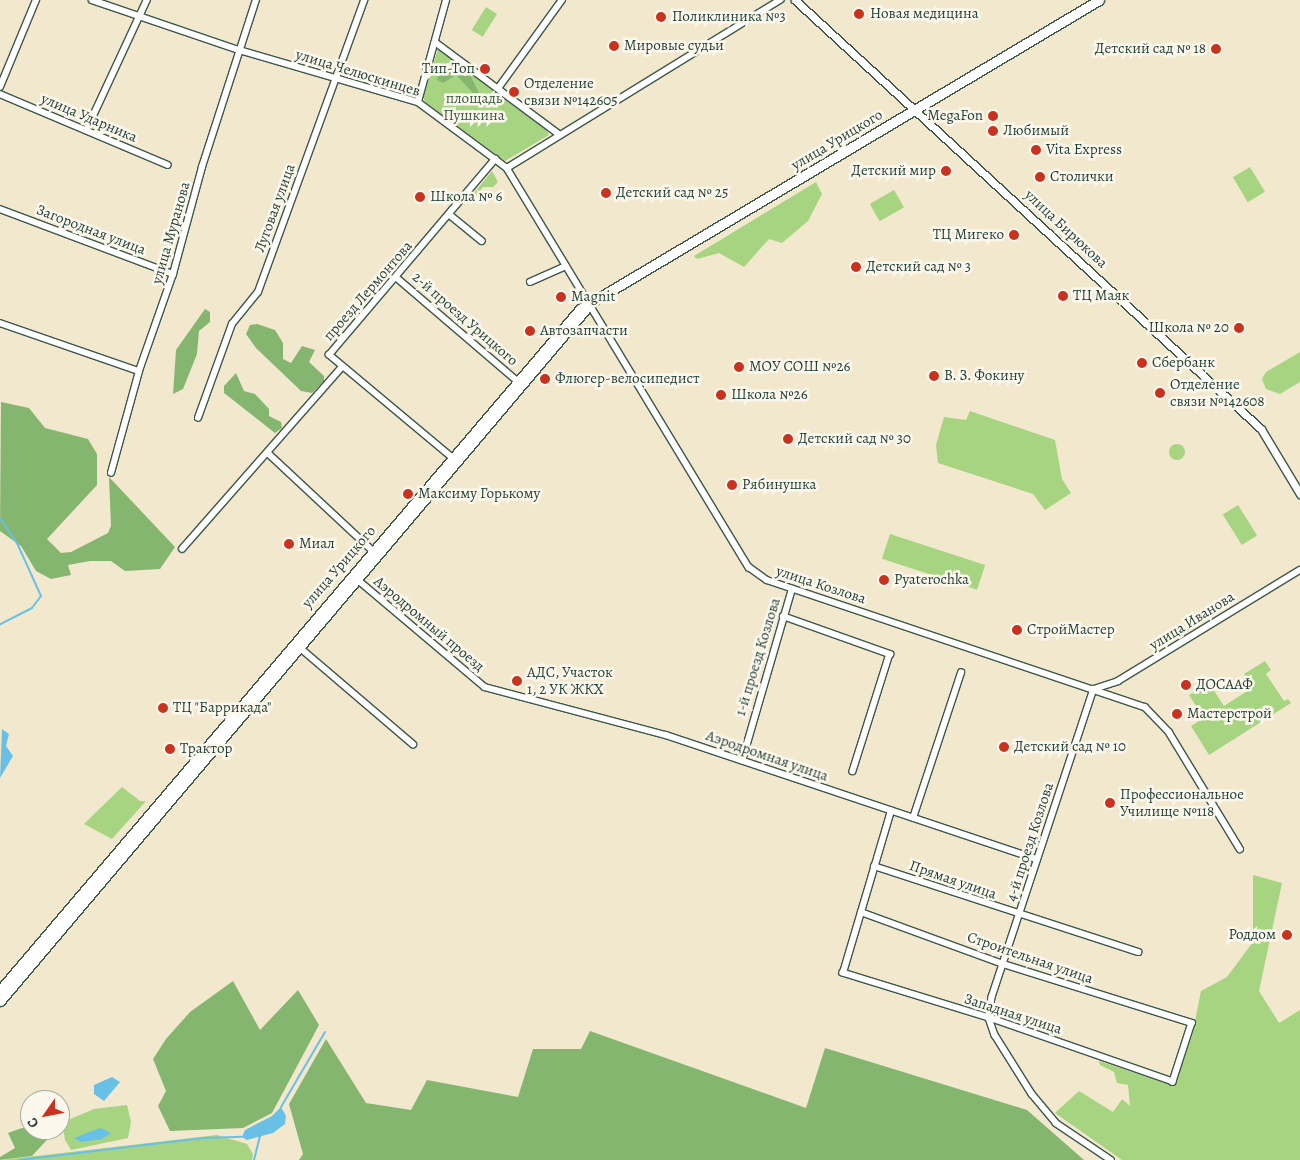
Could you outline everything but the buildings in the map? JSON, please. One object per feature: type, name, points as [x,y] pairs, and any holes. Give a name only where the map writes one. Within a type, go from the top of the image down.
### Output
[{"type":"highway","name":"улица Урицкого","points":[[119,854],[297,644],[516,380],[575,314],[1099,0]]},
{"type":"highway","name":"улица Урицкого","points":[[297,644],[357,579],[374,552],[589,305]]},
{"type":"highway","points":[[0,990],[119,854]]},
{"type":"highway","points":[[0,1001],[119,854]]},
{"type":"street","points":[[0,87],[36,0]]},
{"type":"street","name":"улица Челюскинцев","points":[[92,0],[238,50],[418,102],[507,168],[589,305]]},
{"type":"street","points":[[87,130],[141,17],[146,0]]},
{"type":"street","name":"улица Муранова","points":[[111,473],[139,371],[173,274],[238,50],[256,0]]},
{"type":"street","name":"Луговая улица","points":[[198,418],[232,324],[258,292],[364,0]]},
{"type":"street","points":[[418,102],[446,0]]},
{"type":"street","points":[[499,88],[562,0]]},
{"type":"street","points":[[507,168],[780,0]]},
{"type":"street","name":"улица Бирюкова","points":[[795,0],[916,109],[1260,429],[1300,494]]},
{"type":"street","points":[[435,42],[560,135]]},
{"type":"street","name":"улица Ударника","points":[[0,94],[168,165]]},
{"type":"street","name":"проезд Лермонтова","points":[[342,367],[329,355],[450,215],[495,159]]},
{"type":"street","name":"Загородная улица","points":[[0,209],[173,274]]},
{"type":"street","points":[[450,215],[482,241]]},
{"type":"street","points":[[530,282],[566,266]]},
{"type":"street","name":"2-й проезд Урицкого","points":[[396,277],[516,380]]},
{"type":"street","name":"улица Козлова","points":[[589,305],[742,558],[757,574],[792,589],[1145,707],[1159,718],[1240,849]]},
{"type":"street","points":[[0,323],[139,371]]},
{"type":"street","points":[[182,549],[268,454],[342,367],[451,457]]},
{"type":"street","points":[[268,454],[374,552]]},
{"type":"street","name":"улица Иванова","points":[[1094,689],[1118,681],[1300,570]]},
{"type":"street","name":"Аэродромный проезд","points":[[357,579],[485,687]]},
{"type":"street","name":"1-й проезд Козлова","points":[[742,761],[792,589]]},
{"type":"street","points":[[783,616],[890,654],[853,771]]},
{"type":"street","points":[[297,644],[413,744]]},
{"type":"street","points":[[913,818],[961,673]]},
{"type":"street","name":"Аэродромная улица","points":[[485,687],[658,732],[1038,859]]},
{"type":"street","name":"4-й проезд Козлова","points":[[989,1018],[990,1004],[1094,689]]},
{"type":"street","points":[[861,912],[891,811]]},
{"type":"street","name":"Прямая улица","points":[[874,866],[1020,916],[1138,952]]},
{"type":"street","name":"Строительная улица","points":[[861,912],[1003,964],[1192,1023],[1173,1082]]},
{"type":"street","name":"Западная улица","points":[[861,912],[843,973],[989,1018],[1173,1082]]},
{"type":"street","points":[[989,1018],[995,1035],[1032,1094],[1056,1123],[1111,1160]]},
{"type":"green space","points":[[486,7],[497,14],[483,37],[472,30]]},
{"type":"green space","name":"площадь Пушкина","points":[[438,49],[464,65],[471,73],[470,76],[475,76],[546,129],[549,135],[505,161],[425,102],[423,97]]},
{"type":"green space","points":[[450,66],[461,68],[466,74],[470,75],[479,93],[473,93],[456,75],[443,83],[437,80],[438,75]]},
{"type":"green space","points":[[1250,167],[1265,192],[1248,202],[1233,177]]},
{"type":"green space","points":[[492,171],[498,182],[493,187],[483,187],[476,196],[474,193]]},
{"type":"green space","points":[[816,182],[822,194],[808,221],[782,243],[769,239],[744,267],[719,253],[697,259],[694,256]]},
{"type":"green space","points":[[894,190],[904,207],[880,221],[870,204]]},
{"type":"green space","points":[[205,309],[210,312],[210,322],[199,331],[197,354],[183,389],[173,394],[176,350]]},
{"type":"green space","points":[[257,324],[275,330],[283,343],[283,359],[291,363],[302,346],[315,350],[309,362],[324,376],[324,381],[312,393],[301,391],[256,348],[246,334],[250,325]]},
{"type":"green space","points":[[1300,352],[1300,382],[1280,394],[1266,389],[1262,379],[1266,372]]},
{"type":"green space","points":[[236,373],[244,391],[255,394],[269,409],[269,416],[281,422],[282,428],[275,433],[224,393],[224,386]]},
{"type":"green space","points":[[1,402],[29,408],[45,428],[88,439],[97,454],[97,485],[47,539],[61,553],[71,552],[108,533],[111,526],[109,477],[175,547],[160,569],[125,571],[111,561],[90,561],[68,565],[71,575],[51,579],[36,571],[21,546],[0,531]]},
{"type":"green space","points":[[970,411],[1055,440],[1062,479],[1071,493],[1045,510],[1033,494],[938,463],[936,445],[944,417],[966,420]]},
{"type":"green space","points":[[1177,444],[1185,452],[1177,460],[1169,452]]},
{"type":"green space","points":[[1238,505],[1257,536],[1242,545],[1223,515]]},
{"type":"green space","points":[[890,534],[985,565],[977,590],[882,559]]},
{"type":"green space","points":[[1265,661],[1271,670],[1266,674],[1284,701],[1288,699],[1291,703],[1209,755],[1191,726],[1204,718],[1189,695],[1209,683],[1224,706],[1252,688],[1244,674]]},
{"type":"green space","points":[[122,787],[140,801],[146,801],[112,839],[84,824]]},
{"type":"green space","points":[[1253,875],[1282,883],[1259,991],[1279,1023],[1300,1010],[1300,1160],[1122,1160],[1055,1113],[1079,1091],[1113,1112],[1122,1099],[1130,1106],[1128,1085],[1117,1083],[1114,1072],[1100,1065],[1099,1061],[1174,1086],[1192,1036],[1201,991],[1227,977],[1253,942]]},
{"type":"green space","points":[[233,981],[260,1030],[298,990],[319,1025],[272,1113],[243,1128],[170,1131],[158,1106],[166,1091],[153,1059],[166,1039],[190,1012]]},
{"type":"green space","points":[[590,1031],[806,1108],[825,1048],[1027,1110],[1084,1160],[299,1160],[303,1154],[289,1104],[326,1039],[366,1103],[411,1110],[427,1080],[518,1097],[533,1049],[581,1049]]},
{"type":"green space","points":[[127,1105],[131,1122],[128,1138],[71,1150],[65,1140],[70,1140],[70,1119],[94,1109]]},
{"type":"green space","points":[[20,1129],[20,1140],[47,1140],[32,1156],[0,1160],[0,1157],[15,1148],[8,1133]]},
{"type":"green space","points":[[217,1135],[247,1144],[253,1154],[252,1160],[2,1160]]},
{"type":"water","points":[[2,729],[9,734],[6,746],[13,756],[0,778]]},
{"type":"water","points":[[112,1077],[120,1082],[104,1101],[94,1094],[94,1085]]},
{"type":"water","points":[[281,1107],[286,1116],[285,1124],[273,1133],[247,1140],[242,1137],[245,1130],[272,1116]]},
{"type":"water","points":[[100,1128],[111,1133],[102,1139],[81,1142],[74,1138]]},
{"type":"waterway","points":[[0,518],[17,543],[41,596],[32,608],[0,624]]},
{"type":"waterway","points":[[281,1107],[325,1032]]},
{"type":"waterway","points":[[254,1160],[260,1136]]},
{"type":"waterway","points":[[19,1160],[204,1138],[242,1137]]},
{"type":"place","name":"Новая медицина","points":[[859,14]]},
{"type":"place","name":"Поликлиника №3","points":[[661,17]]},
{"type":"place","name":"Мировые судьи","points":[[614,46]]},
{"type":"place","name":"Детский сад № 18","points":[[1216,49]]},
{"type":"place","name":"Тип-Топ","points":[[485,69]]},
{"type":"place","name":"Отделение связи №142605","points":[[514,92]]},
{"type":"place","name":"MegaFon","points":[[993,116]]},
{"type":"place","name":"Любимый","points":[[993,131]]},
{"type":"place","name":"Vita Express","points":[[1036,150]]},
{"type":"place","name":"Детский мир","points":[[946,171]]},
{"type":"place","name":"Столички","points":[[1040,177]]},
{"type":"place","name":"Детский сад № 25","points":[[606,193]]},
{"type":"place","name":"Школа № 6","points":[[420,197]]},
{"type":"place","name":"ТЦ Мигеко","points":[[1014,235]]},
{"type":"place","name":"Детский сад № 3","points":[[856,267]]},
{"type":"place","name":"ТЦ Маяк","points":[[1063,296]]},
{"type":"place","name":"Magnit","points":[[561,297]]},
{"type":"place","name":"Школа № 20","points":[[1239,328]]},
{"type":"place","name":"Автозапчасти","points":[[530,331]]},
{"type":"place","name":"Сбербанк","points":[[1142,363]]},
{"type":"place","name":"МОУ СОШ №26","points":[[739,367]]},
{"type":"place","name":"В. З. Фокину","points":[[934,376]]},
{"type":"place","name":"Флюгер-велосипедист","points":[[545,379]]},
{"type":"place","name":"Отделение связи №142608","points":[[1160,393]]},
{"type":"place","name":"Школа №26","points":[[721,395]]},
{"type":"place","name":"Детский сад № 30","points":[[788,439]]},
{"type":"place","name":"Рябинушка","points":[[732,485]]},
{"type":"place","name":"Максиму Горькому","points":[[408,494]]},
{"type":"place","name":"Миал","points":[[289,544]]},
{"type":"place","name":"Pyaterochka","points":[[884,580]]},
{"type":"place","name":"СтройМастер","points":[[1017,630]]},
{"type":"place","name":"АДС, Участок 1, 2 УК ЖКХ","points":[[517,681]]},
{"type":"place","name":"ДОСААФ","points":[[1186,685]]},
{"type":"place","name":"ТЦ \"Баррикада\"","points":[[163,708]]},
{"type":"place","name":"Мастерстрой","points":[[1177,714]]},
{"type":"place","name":"Детский сад № 10","points":[[1004,747]]},
{"type":"place","name":"Трактор","points":[[170,749]]},
{"type":"place","name":"Профессиональное Училище №118","points":[[1110,803]]},
{"type":"place","name":"Роддом","points":[[1287,935]]}]
